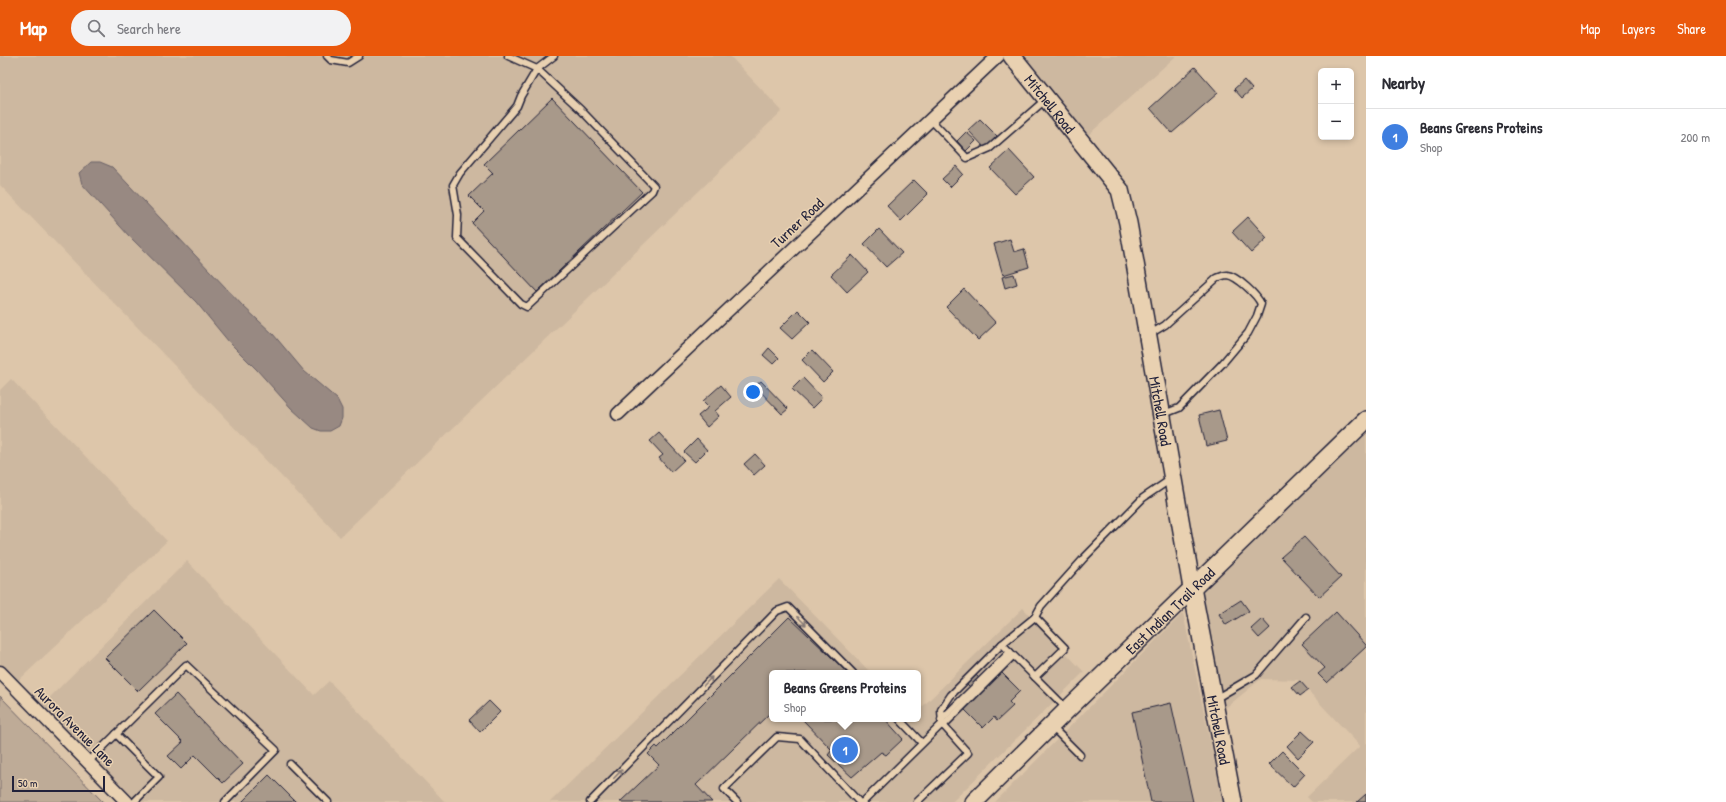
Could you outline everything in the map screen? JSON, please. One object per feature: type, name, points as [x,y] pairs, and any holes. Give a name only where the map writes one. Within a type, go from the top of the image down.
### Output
[{"type":"street","name":"Turner Road","points":[[618,414],[998,56]]},
{"type":"street","name":"Mitchell Road","points":[[1012,56],[1120,190],[1128,223],[1174,477],[1192,588],[1234,802]]},
{"type":"street","name":"East Indian Trail Road","points":[[975,802],[1068,709],[1366,420]]},
{"type":"street","name":"Aurora Avenue Lane","points":[[0,672],[128,802]]},
{"type":"lane","points":[[327,56],[330,60],[348,63],[358,56]]},
{"type":"lane","points":[[508,56],[537,69],[581,110],[654,186],[652,191],[527,307],[521,304],[458,238],[458,215],[453,185],[460,173],[517,106],[521,96],[537,69],[554,56]]},
{"type":"lane","points":[[931,120],[967,158],[990,148],[1046,99]]},
{"type":"lane","points":[[1148,334],[1165,325],[1217,278],[1226,275],[1235,277],[1259,299],[1261,304],[1257,316],[1248,333],[1222,364],[1179,408],[1162,415]]},
{"type":"lane","points":[[917,802],[968,752],[942,723],[941,710],[951,695],[1002,644],[1035,617],[1041,606],[1085,557],[1143,498],[1174,477]]},
{"type":"lane","points":[[590,802],[777,611],[788,607],[850,670]]},
{"type":"lane","points":[[1035,617],[1065,648],[1035,677]]},
{"type":"lane","points":[[1214,700],[1256,675],[1306,617]]},
{"type":"lane","points":[[1002,644],[1068,709]]},
{"type":"lane","points":[[863,802],[1012,654]]},
{"type":"lane","points":[[88,762],[186,665],[276,750],[226,802]]},
{"type":"lane","points":[[901,722],[922,743]]},
{"type":"lane","points":[[1051,726],[1080,755]]},
{"type":"lane","points":[[116,734],[159,778],[134,802]]},
{"type":"lane","points":[[737,802],[724,789],[777,737],[800,739],[860,802]]},
{"type":"lane","points":[[290,764],[328,802]]},
{"type":"shaded area","points":[[0,56],[730,56],[782,111],[340,537],[0,185]]},
{"type":"shaded area","points":[[1019,56],[1176,56],[1086,137]]},
{"type":"shaded area","points":[[91,162],[100,162],[112,167],[243,306],[273,334],[304,371],[337,399],[342,409],[342,418],[339,426],[330,431],[321,431],[313,428],[291,408],[257,370],[229,342],[196,302],[129,236],[82,184],[79,173]]},
{"type":"shaded area","points":[[11,379],[167,541],[18,681],[0,663],[0,390]]},
{"type":"shaded area","points":[[1363,431],[1366,434],[1366,802],[1312,802],[1307,797],[1360,746],[1298,680],[1261,679],[1223,710],[1201,591]]},
{"type":"shaded area","points":[[187,561],[314,695],[329,681],[445,802],[138,802],[42,705]]},
{"type":"shaded area","points":[[779,579],[868,670],[769,670],[769,722],[921,722],[921,708],[1023,608],[1084,672],[952,802],[550,802]]},
{"type":"shaded area","points":[[1183,613],[1223,802],[995,802]]},
{"type":"shaded area","points":[[0,696],[103,802],[0,802]]},
{"type":"building","points":[[1195,67],[1218,93],[1172,133],[1150,108]]},
{"type":"building","points":[[1244,80],[1252,89],[1242,98],[1234,89]]},
{"type":"building","points":[[552,98],[642,192],[537,292],[472,223],[484,211],[469,196],[493,173],[484,164]]},
{"type":"building","points":[[980,119],[997,136],[985,148],[968,130]]},
{"type":"building","points":[[966,132],[976,141],[966,151],[957,141]]},
{"type":"building","points":[[1009,150],[1034,177],[1015,194],[990,168]]},
{"type":"building","points":[[956,166],[963,174],[950,187],[942,179]]},
{"type":"building","points":[[914,180],[928,194],[901,221],[887,206]]},
{"type":"building","points":[[1248,217],[1267,238],[1251,253],[1232,232]]},
{"type":"building","points":[[879,229],[902,253],[886,267],[864,244]]},
{"type":"building","points":[[1010,239],[1014,252],[1024,249],[1029,267],[1003,275],[994,244]]},
{"type":"building","points":[[852,255],[868,272],[847,292],[831,275]]},
{"type":"building","points":[[1014,274],[1017,284],[1005,288],[1002,277]]},
{"type":"building","points":[[964,289],[996,323],[978,340],[946,307]]},
{"type":"building","points":[[798,310],[810,322],[792,339],[780,328]]},
{"type":"building","points":[[769,348],[779,358],[773,364],[763,355]]},
{"type":"building","points":[[812,350],[833,372],[823,382],[802,360]]},
{"type":"building","points":[[803,378],[822,398],[812,408],[792,389]]},
{"type":"building","points":[[761,381],[788,409],[782,414],[755,386]]},
{"type":"building","points":[[721,385],[731,397],[715,411],[719,416],[707,427],[698,416],[709,407],[703,401]]},
{"type":"building","points":[[1219,410],[1227,441],[1206,446],[1199,415]]},
{"type":"building","points":[[659,433],[684,460],[671,472],[659,458],[663,455],[650,441]]},
{"type":"building","points":[[697,439],[707,450],[695,462],[684,452]]},
{"type":"building","points":[[755,454],[765,465],[754,475],[744,464]]},
{"type":"building","points":[[1304,537],[1341,577],[1319,597],[1281,557]]},
{"type":"building","points":[[1241,600],[1249,611],[1226,625],[1219,614]]},
{"type":"building","points":[[154,610],[187,643],[138,691],[105,658]]},
{"type":"building","points":[[1336,612],[1366,645],[1366,647],[1327,683],[1318,674],[1325,668],[1302,644]]},
{"type":"building","points":[[789,617],[845,670],[769,670],[769,714],[696,785],[712,802],[620,802],[659,765],[648,754],[656,746],[658,748]]},
{"type":"building","points":[[1262,619],[1270,628],[1259,638],[1251,629]]},
{"type":"building","points":[[1001,672],[1020,691],[1009,702],[1013,706],[997,721],[994,717],[983,728],[964,709]]},
{"type":"building","points":[[976,675],[986,686],[978,695],[967,684]]},
{"type":"building","points":[[1300,681],[1308,690],[1300,696],[1292,687]]},
{"type":"building","points":[[176,694],[243,764],[223,783],[195,755],[181,769],[168,756],[183,742],[155,714]]},
{"type":"building","points":[[489,701],[500,712],[480,732],[469,720]]},
{"type":"building","points":[[1171,703],[1193,802],[1151,802],[1132,712]]},
{"type":"building","points":[[805,722],[888,722],[903,739],[886,755],[881,752],[852,777],[828,755],[832,750]]},
{"type":"building","points":[[1302,731],[1314,742],[1298,758],[1287,746]]},
{"type":"building","points":[[1282,751],[1305,774],[1293,787],[1269,764]]},
{"type":"building","points":[[269,775],[296,802],[242,802]]},
{"type":"building","points":[[1366,794],[1366,802],[1357,802]]},
{"type":"place","name":"Beans Greens Proteins","points":[[845,750]]}]
